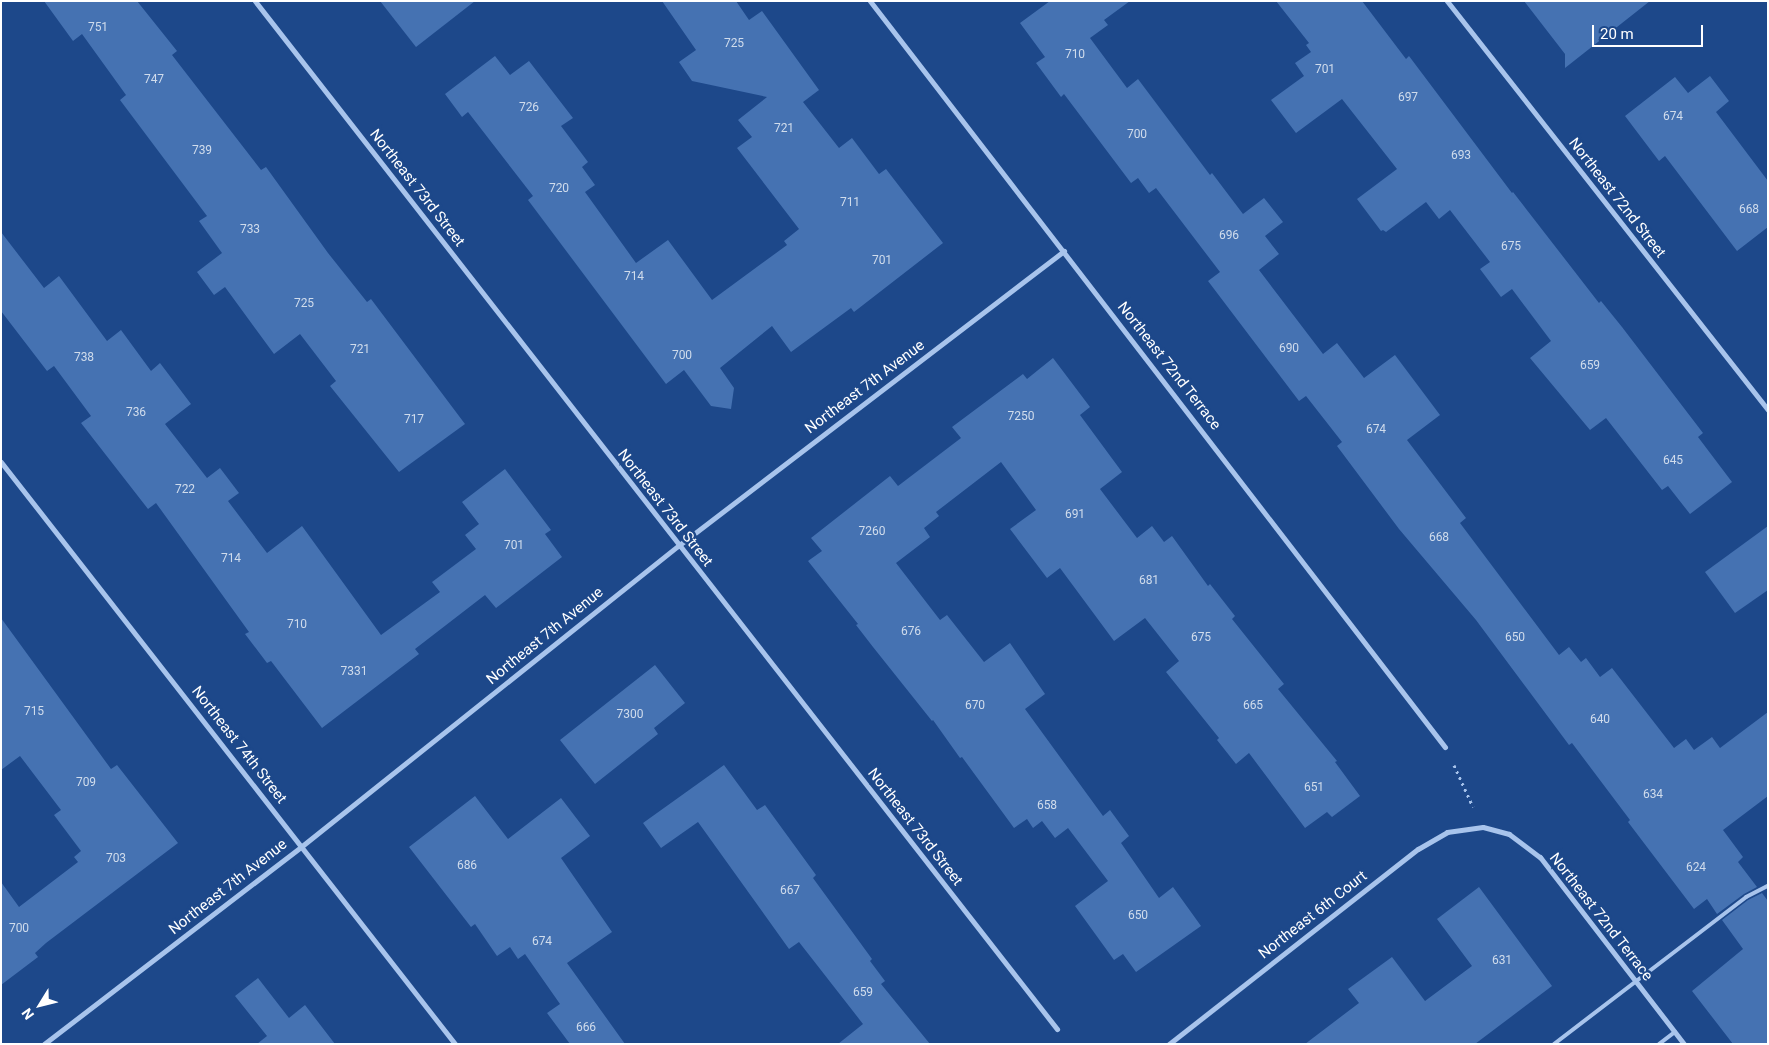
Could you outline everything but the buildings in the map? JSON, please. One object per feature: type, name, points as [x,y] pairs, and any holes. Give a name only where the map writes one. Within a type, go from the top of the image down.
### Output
[{"type":"street","name":"Northeast 73rd Street","points":[[255,1],[678,546],[1057,1029]]},
{"type":"street","name":"Northeast 72nd Terrace","points":[[870,1],[1446,746]]},
{"type":"street","name":"Northeast 72nd Street","points":[[1447,1],[1768,410]]},
{"type":"street","name":"Northeast 7th Avenue","points":[[44,1044],[302,846],[678,546],[1064,250]]},
{"type":"street","name":"Northeast 74th Street","points":[[1,462],[455,1044]]},
{"type":"street","name":"Northeast 72nd Terrace","points":[[1482,827],[1509,834],[1540,858],[1684,1044]]},
{"type":"street","name":"Northeast 6th Court","points":[[1169,1044],[1418,849],[1447,832],[1482,827]]},
{"type":"lane","points":[[1554,1044],[1746,897],[1768,886]]},
{"type":"lane","points":[[1659,1044],[1675,1032]]},
{"type":"path","points":[[1446,746],[1482,827]]}]
